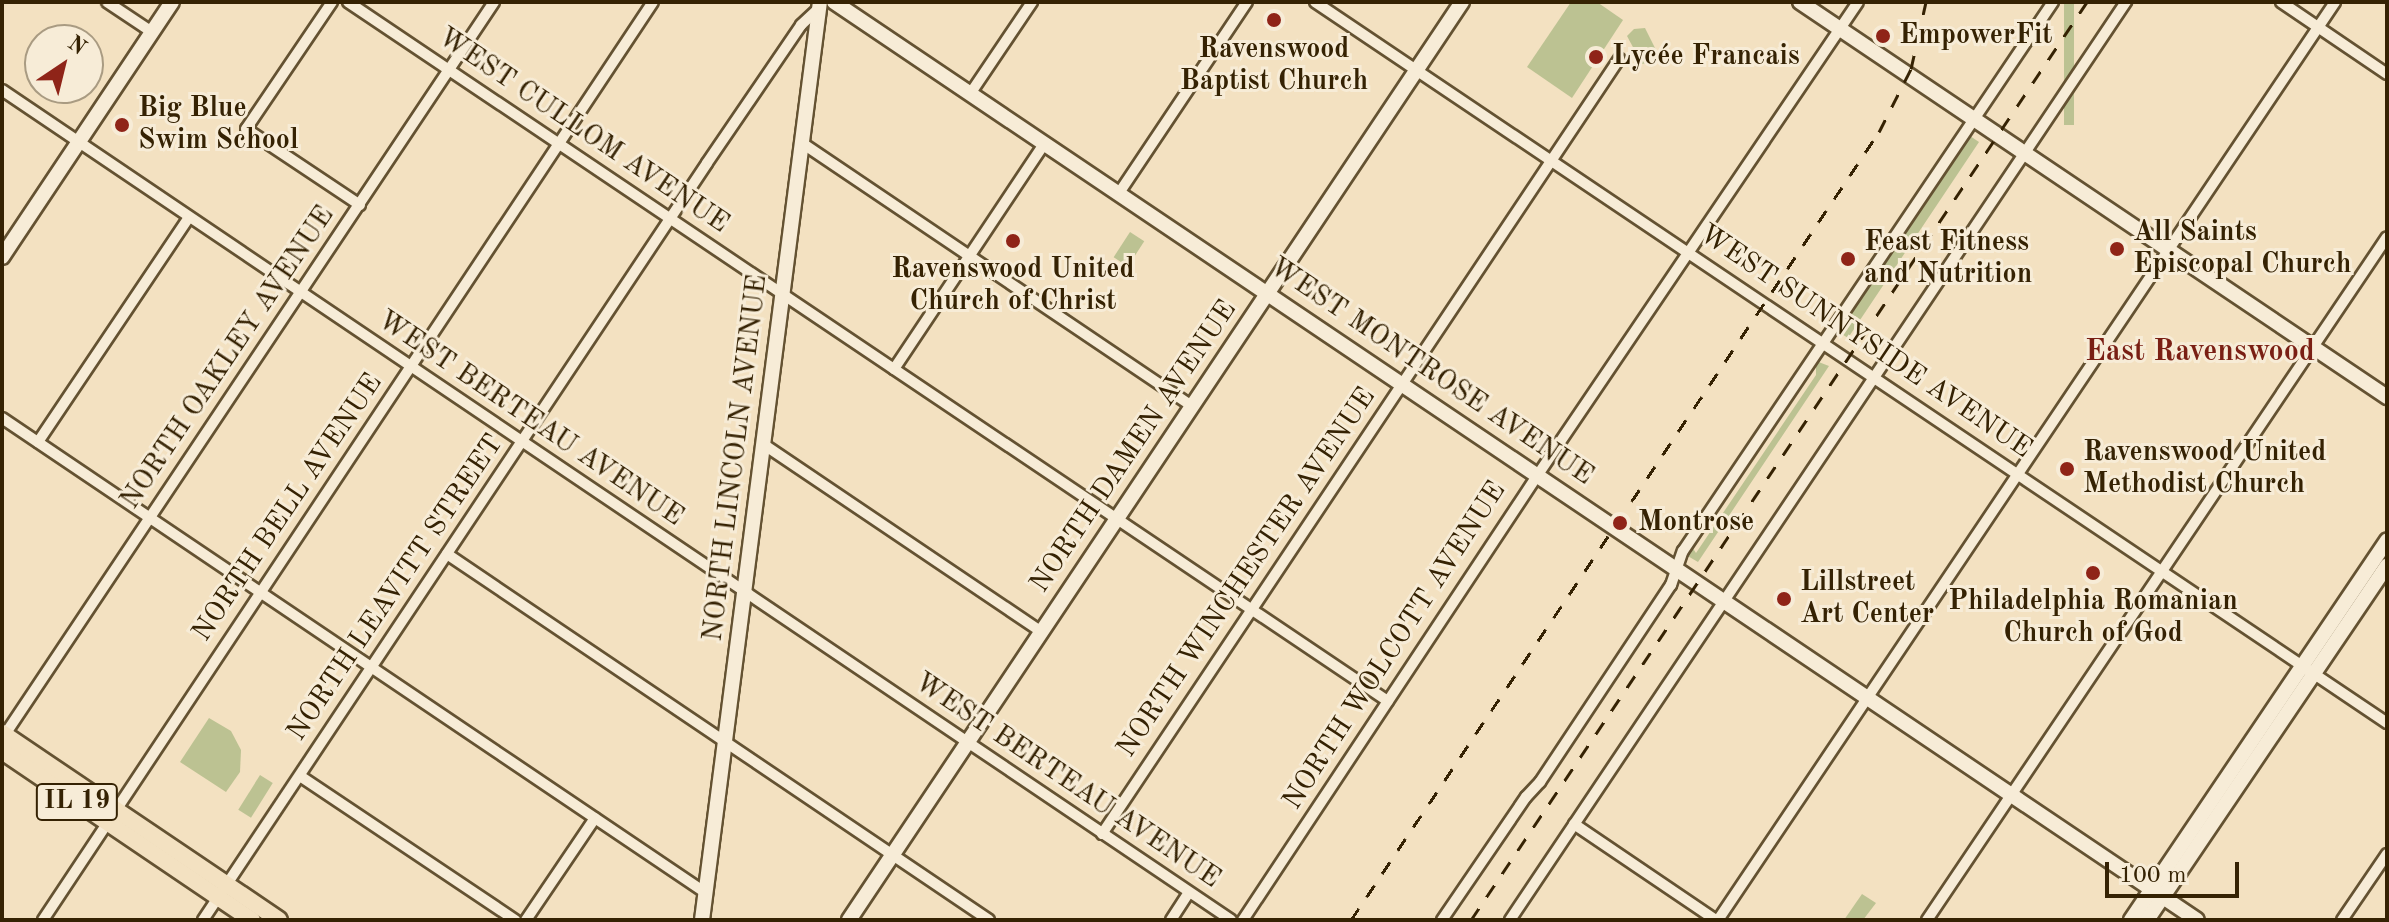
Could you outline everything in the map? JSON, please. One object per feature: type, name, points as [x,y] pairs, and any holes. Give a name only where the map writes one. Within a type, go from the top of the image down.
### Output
[{"type":"main road","points":[[2,256],[172,2]]},
{"type":"main road","name":"WEST MONTROSE AVENUE","points":[[834,2],[2197,920]]},
{"type":"main road","name":"NORTH DAMEN AVENUE","points":[[849,920],[1462,2]]},
{"type":"main road","points":[[1800,2],[2387,397]]},
{"type":"main road","name":"NORTH LINCOLN AVENUE","points":[[702,920],[820,5]]},
{"type":"main road","points":[[2309,670],[2387,540]]},
{"type":"main road","points":[[2131,920],[2157,893],[2309,670],[2387,566]]},
{"type":"main road","name":"IL 19","points":[[3,740],[223,891],[279,920]]},
{"type":"main road","name":"IL 19","points":[[223,891],[252,920]]},
{"type":"main road","points":[[2147,920],[2157,893]]},
{"type":"street","points":[[107,2],[152,32]]},
{"type":"street","points":[[332,2],[246,129],[360,205]]},
{"type":"street","name":"WEST CULLOM AVENUE","points":[[348,2],[1388,701]]},
{"type":"street","name":"NORTH OAKLEY AVENUE","points":[[3,740],[494,2]]},
{"type":"street","name":"NORTH BELL AVENUE","points":[[43,920],[653,2]]},
{"type":"street","points":[[970,94],[1032,2]]},
{"type":"street","points":[[1119,193],[1247,2]]},
{"type":"street","name":"WEST SUNNYSIDE AVENUE","points":[[1315,2],[2387,723]]},
{"type":"street","name":"NORTH WOLCOTT AVENUE","points":[[1243,920],[1537,476],[1858,2]]},
{"type":"street","points":[[1442,920],[1526,797],[1540,782],[1671,585],[1683,551],[2053,2]]},
{"type":"street","points":[[1510,920],[2126,2]]},
{"type":"street","points":[[2281,2],[2387,74]]},
{"type":"street","points":[[1574,824],[1717,920],[2335,2]]},
{"type":"street","name":"NORTH LEAVITT STREET","points":[[203,920],[801,25],[820,5]]},
{"type":"street","name":"NORTH WINCHESTER AVENUE","points":[[1102,834],[1619,59]]},
{"type":"street","name":"WEST BERTEAU AVENUE","points":[[2,90],[1231,920]]},
{"type":"street","points":[[802,143],[1192,406]]},
{"type":"street","points":[[894,369],[1044,144]]},
{"type":"street","points":[[38,442],[189,217]]},
{"type":"street","points":[[1927,920],[2387,237]]},
{"type":"street","points":[[2,418],[706,893]]},
{"type":"street","points":[[763,444],[1042,632]]},
{"type":"street","points":[[447,554],[989,920]]},
{"type":"street","points":[[300,776],[515,920]]},
{"type":"street","points":[[526,920],[595,818]]},
{"type":"street","points":[[2342,920],[2387,854]]},
{"type":"street","points":[[1171,920],[1189,892]]},
{"type":"green space","points":[[1571,2],[1597,2],[1623,20],[1572,98],[1527,67]]},
{"type":"green space","points":[[2064,2],[2074,2],[2074,125],[2064,125]]},
{"type":"green space","points":[[1645,28],[1658,54],[1651,62],[1642,64],[1627,36],[1634,29]]},
{"type":"green space","points":[[1967,134],[1979,142],[1848,338],[1837,331],[1962,150]]},
{"type":"green space","points":[[1130,232],[1144,241],[1128,266],[1114,257]]},
{"type":"green space","points":[[1816,361],[1829,366],[1698,562],[1686,555],[1692,547],[1696,553],[1816,375]]},
{"type":"green space","points":[[209,718],[231,731],[241,750],[240,772],[226,792],[180,762]]},
{"type":"green space","points":[[260,775],[273,783],[251,818],[238,810]]},
{"type":"green space","points":[[1862,894],[1876,903],[1863,920],[1844,920]]},
{"type":"railway","points":[[1351,920],[1879,132],[1911,69],[1926,2]]},
{"type":"railway","points":[[1471,920],[2087,2]]},
{"type":"place","name":"Ravenswood Baptist Church","points":[[1274,20]]},
{"type":"place","name":"EmpowerFit","points":[[1883,36]]},
{"type":"place","name":"Lycée Francais","points":[[1596,57]]},
{"type":"place","name":"Big Blue Swim School","points":[[122,125]]},
{"type":"place","name":"Ravenswood United Church of Christ","points":[[1013,241]]},
{"type":"place","name":"All Saints Episcopal Church","points":[[2117,249]]},
{"type":"place","name":"Feast Fitness and Nutrition","points":[[1848,259]]},
{"type":"place","name":"Ravenswood United Methodist Church","points":[[2067,469]]},
{"type":"place","name":"Montrose","points":[[1620,523]]},
{"type":"place","name":"Philadelphia Romanian Church of God","points":[[2093,573]]},
{"type":"place","name":"Lillstreet Art Center","points":[[1784,599]]},
{"type":"district","name":"East Ravenswood","points":[[2200,352]]}]
